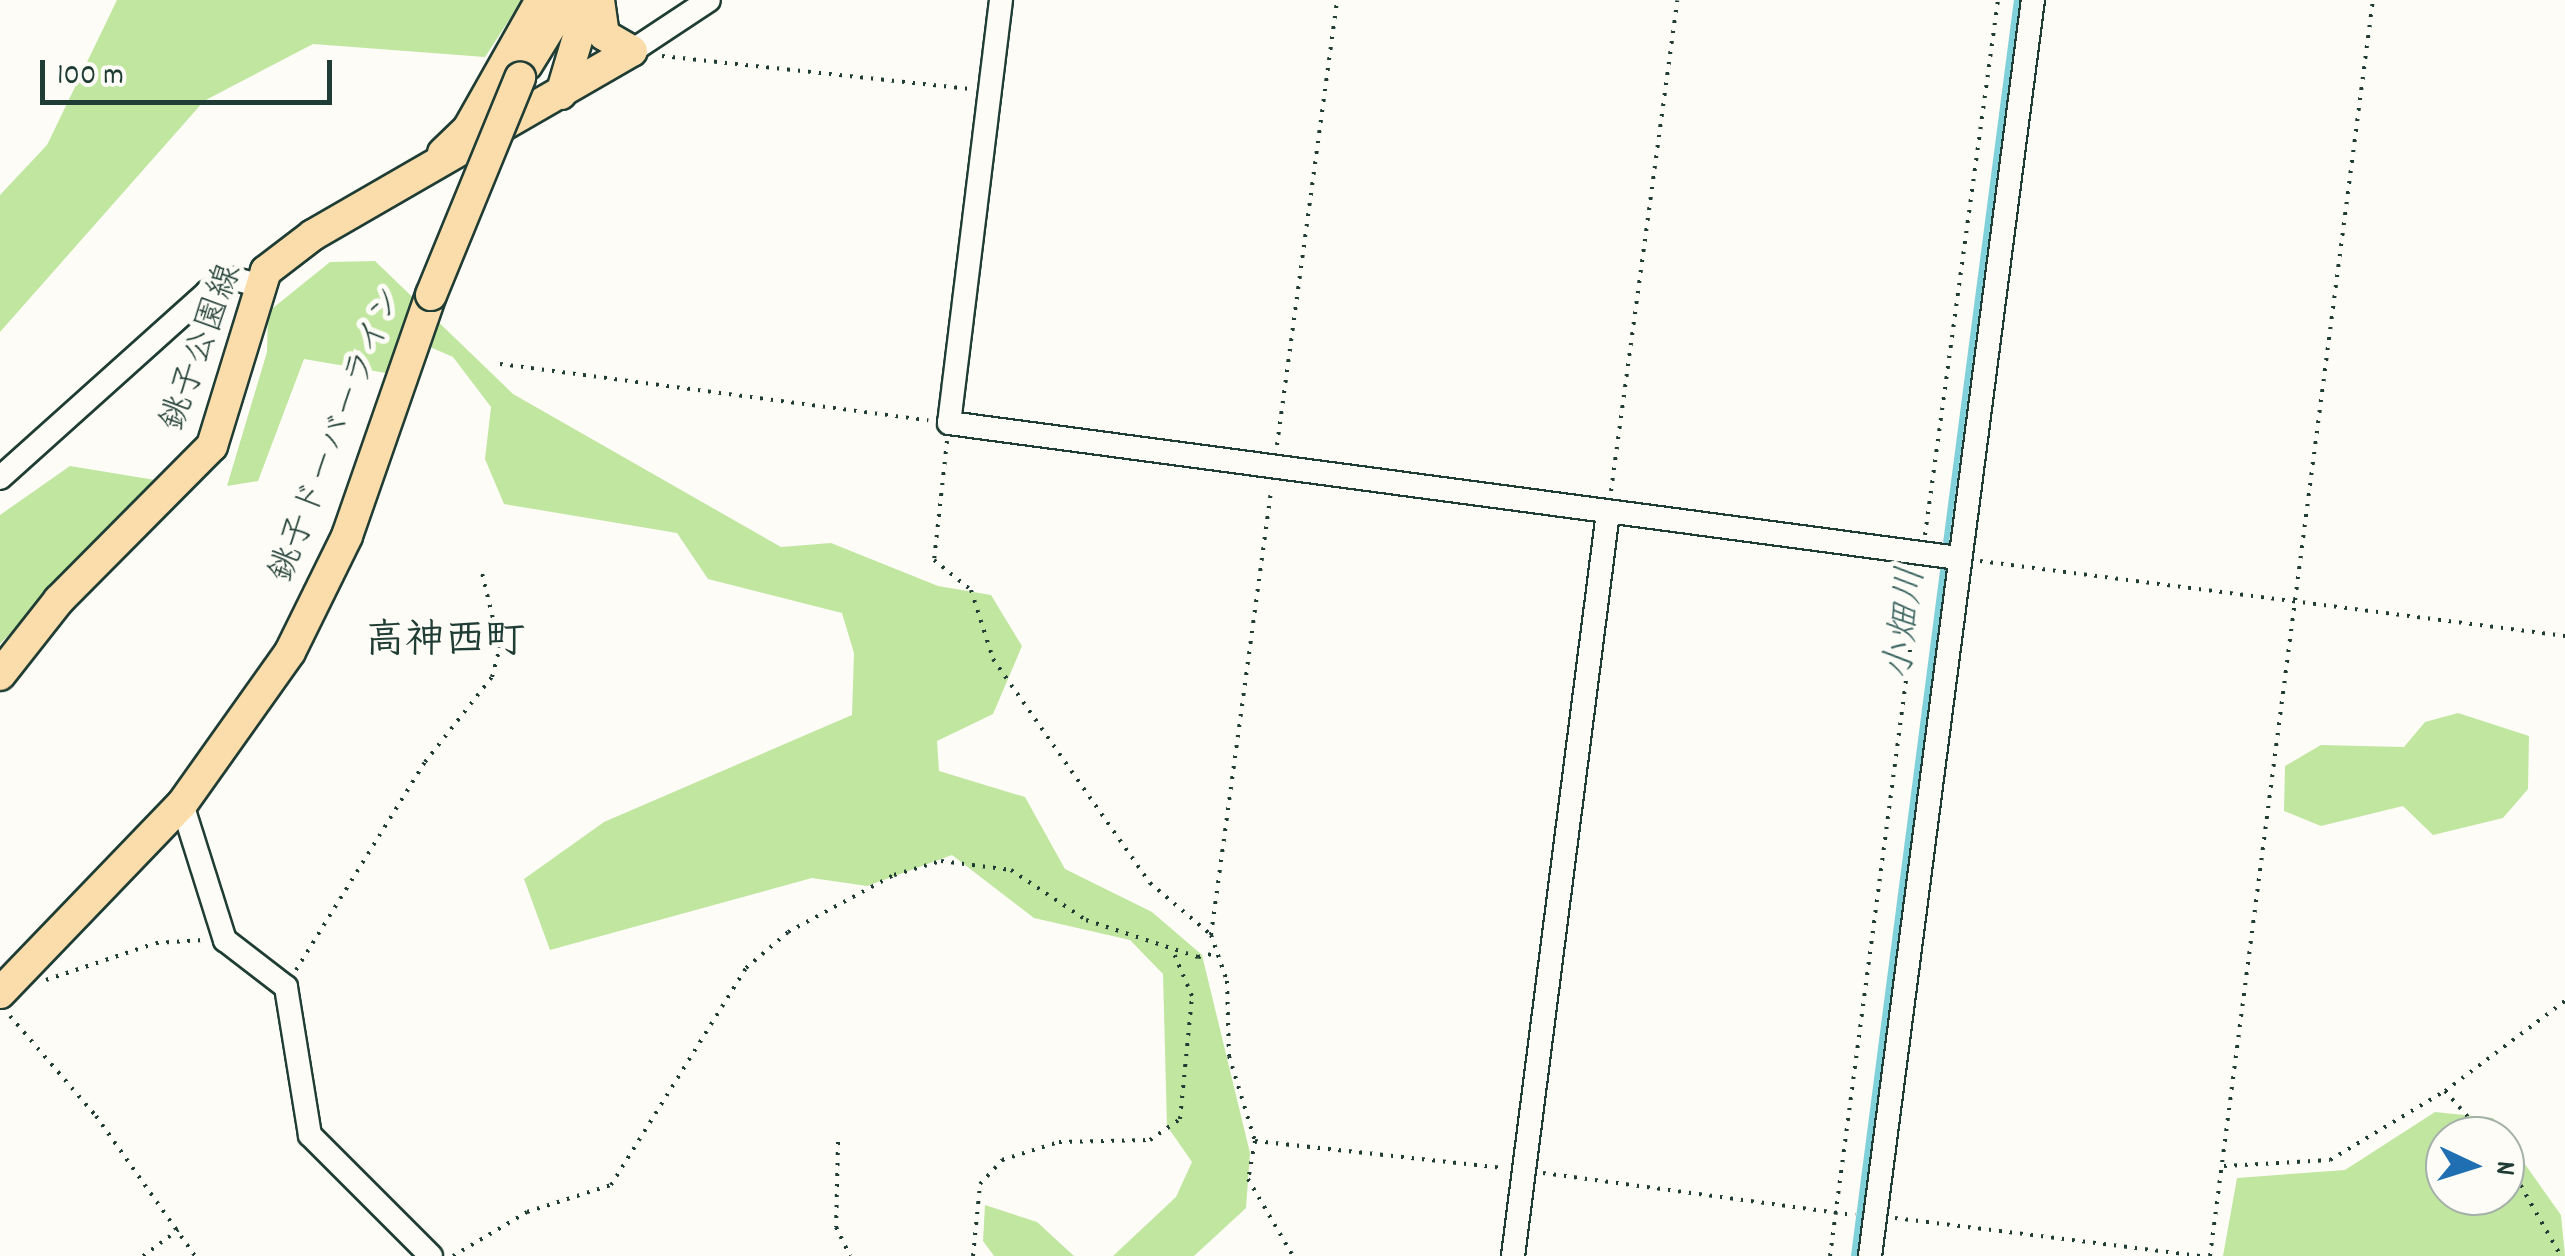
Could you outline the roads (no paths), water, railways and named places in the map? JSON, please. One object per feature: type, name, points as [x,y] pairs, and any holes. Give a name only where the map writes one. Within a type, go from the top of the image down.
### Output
[{"type":"main road","points":[[427,175],[468,129],[541,0]]},
{"type":"main road","name":"銚子ドーバーライン","points":[[8,985],[182,804],[318,601],[431,295],[520,78],[567,0]]},
{"type":"main road","points":[[562,94],[589,0]]},
{"type":"main road","points":[[600,0],[604,35],[636,48]]},
{"type":"main road","name":"銚子公園線","points":[[0,675],[58,600],[212,446],[258,285],[313,234],[427,175],[636,48]]},
{"type":"street","points":[[636,48],[710,0]]},
{"type":"street","points":[[1002,0],[949,423],[1958,558]]},
{"type":"street","points":[[1870,1256],[2033,0]]},
{"type":"street","points":[[0,478],[206,292],[235,279],[258,285]]},
{"type":"street","points":[[1513,1256],[1608,512]]},
{"type":"street","points":[[182,804],[226,940],[286,987],[310,1135],[432,1256]]},
{"type":"waterway","name":"小畑川","points":[[1945,551],[2017,0]]},
{"type":"waterway","name":"小畑川","points":[[1854,1256],[1944,563]]},
{"type":"district","name":"高神西町","points":[[445,644]]}]
